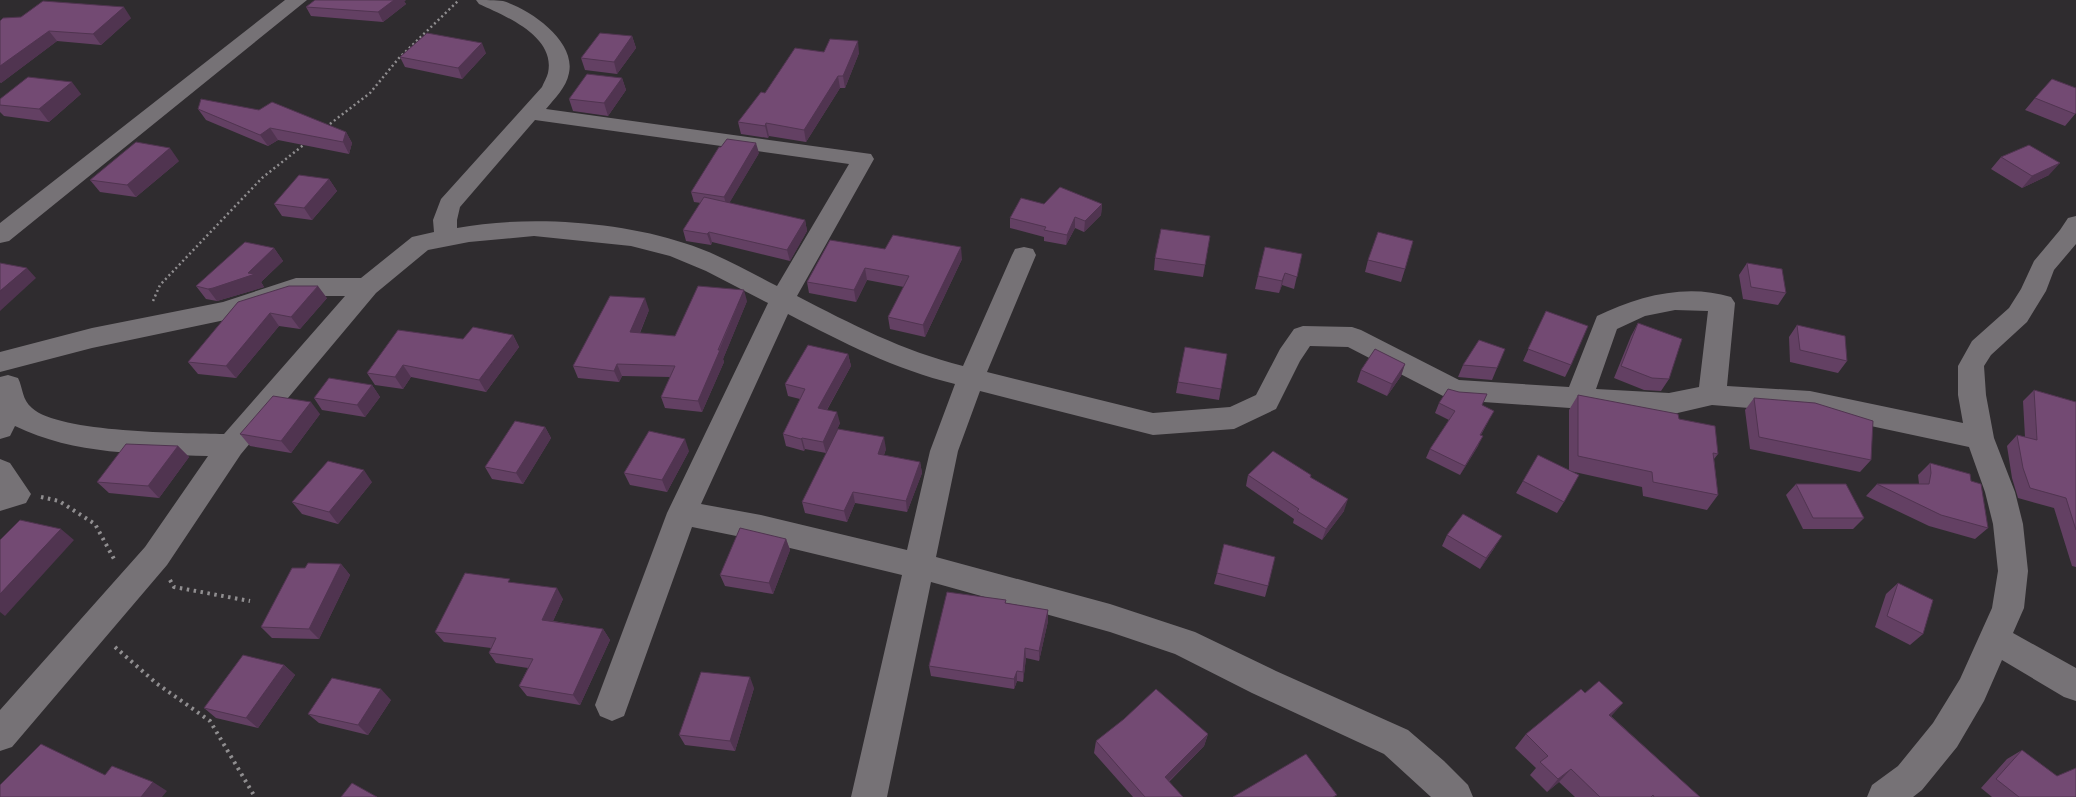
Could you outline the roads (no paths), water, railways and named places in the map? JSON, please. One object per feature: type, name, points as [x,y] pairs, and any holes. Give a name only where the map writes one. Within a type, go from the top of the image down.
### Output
[{"type":"street","points":[[0,235],[297,0]]},
{"type":"street","points":[[446,238],[445,220],[449,205],[486,161],[552,89],[558,79],[562,66],[559,54],[552,42],[510,11],[486,0]]},
{"type":"street","points":[[530,113],[863,159],[782,300],[682,513],[612,705]]},
{"type":"street","points":[[1885,797],[1910,778],[1945,735],[1972,690],[2008,608],[2013,571],[2008,524],[2000,492],[1980,438],[1972,395],[1971,366],[1981,348],[2018,315],[2034,291],[2043,267],[2070,235],[2076,224]]},
{"type":"street","points":[[0,735],[156,556],[231,446],[367,287],[420,243],[470,234],[534,228],[631,238],[685,253],[715,265],[877,348],[923,366],[1153,424],[1234,418],[1266,402],[1289,356],[1303,336],[1313,336],[1352,337],[1455,390],[1669,404],[1712,395],[1810,402],[1980,438]]},
{"type":"street","points":[[869,797],[921,566],[944,452],[971,378],[1024,255]]},
{"type":"street","points":[[0,428],[9,396],[8,381],[0,362],[92,338],[225,311],[296,288],[367,287]]},
{"type":"street","points":[[1579,398],[1606,323],[1630,310],[1660,302],[1693,301],[1722,303],[1712,395]]},
{"type":"street","points":[[9,396],[22,417],[47,429],[84,437],[231,446]]},
{"type":"street","points":[[682,513],[761,528],[921,566],[1110,618],[1184,642],[1282,691],[1354,721],[1396,742],[1432,773],[1455,797]]},
{"type":"street","points":[[1995,639],[2076,686]]}]
